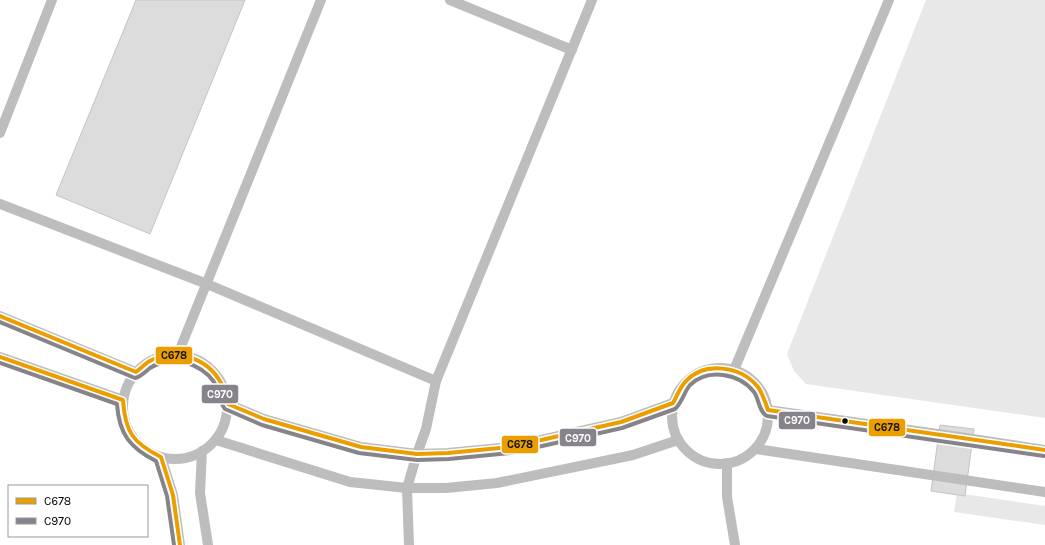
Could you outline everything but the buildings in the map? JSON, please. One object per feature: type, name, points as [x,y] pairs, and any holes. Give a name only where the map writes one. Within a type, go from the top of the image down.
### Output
[{"type":"lane","points":[[0,133],[52,0]]},
{"type":"lane","points":[[178,354],[321,0]]},
{"type":"lane","points":[[450,0],[572,50]]},
{"type":"lane","points":[[409,545],[407,488],[426,429],[436,381],[592,0]]},
{"type":"lane","points":[[734,370],[889,0]]},
{"type":"lane","points":[[0,204],[206,284],[436,381]]},
{"type":"lane","points":[[0,316],[136,372]]},
{"type":"lane","points":[[178,354],[193,358],[206,365],[217,376],[224,389],[228,404],[227,416],[223,429],[216,440],[202,451],[189,457],[175,459],[161,457],[148,451],[136,441],[128,429],[124,415],[123,400],[128,385],[136,372],[148,362],[163,356],[178,354]]},
{"type":"lane","points":[[0,357],[123,400]]},
{"type":"lane","points":[[722,368],[734,370],[747,376],[757,385],[764,397],[768,410],[768,424],[764,436],[756,449],[738,460],[727,463],[713,463],[699,459],[687,451],[678,440],[673,428],[673,403],[678,391],[686,381],[696,373],[709,369],[722,368]]},
{"type":"lane","points":[[228,404],[264,419],[361,447],[417,454],[448,453],[510,447],[621,422],[673,403]]},
{"type":"lane","points":[[768,410],[1045,450]]},
{"type":"lane","points":[[216,440],[350,482],[407,488],[446,488],[497,483],[634,455],[678,440]]},
{"type":"lane","points":[[756,449],[1045,492]]},
{"type":"lane","points":[[202,451],[200,493],[208,545]]},
{"type":"lane","points":[[161,457],[173,495],[180,545]]},
{"type":"lane","points":[[727,463],[727,497],[735,545]]},
{"type":"shaded area","points":[[926,0],[1045,0],[1045,418],[806,384],[794,371],[787,354]]},
{"type":"shaded area","points":[[957,493],[1045,506],[1045,525],[954,512]]},
{"type":"transit line","name":"C678","points":[[0,316],[136,372],[148,362],[157,358],[176,355],[186,356],[204,364],[212,370],[223,387],[228,404],[264,419],[361,447],[417,454],[448,453],[510,447],[621,422],[673,403],[680,389],[686,381],[694,375],[703,371],[723,369],[742,374],[751,380],[760,390],[768,410],[1045,450]]},
{"type":"transit line","name":"C970","points":[[0,322],[135,378],[151,367],[161,363],[187,363],[202,370],[214,382],[218,389],[222,405],[225,409],[262,425],[359,453],[417,460],[449,459],[511,453],[622,428],[675,409],[690,385],[697,380],[705,376],[723,375],[740,380],[748,386],[756,395],[762,412],[767,416],[1044,456]]},
{"type":"transit line","name":"C678","points":[[0,357],[123,400],[126,420],[132,435],[144,447],[161,457],[173,495],[180,545]]},
{"type":"transit line","name":"C970","points":[[0,363],[117,404],[118,415],[123,432],[139,451],[156,461],[167,496],[174,545]]}]
